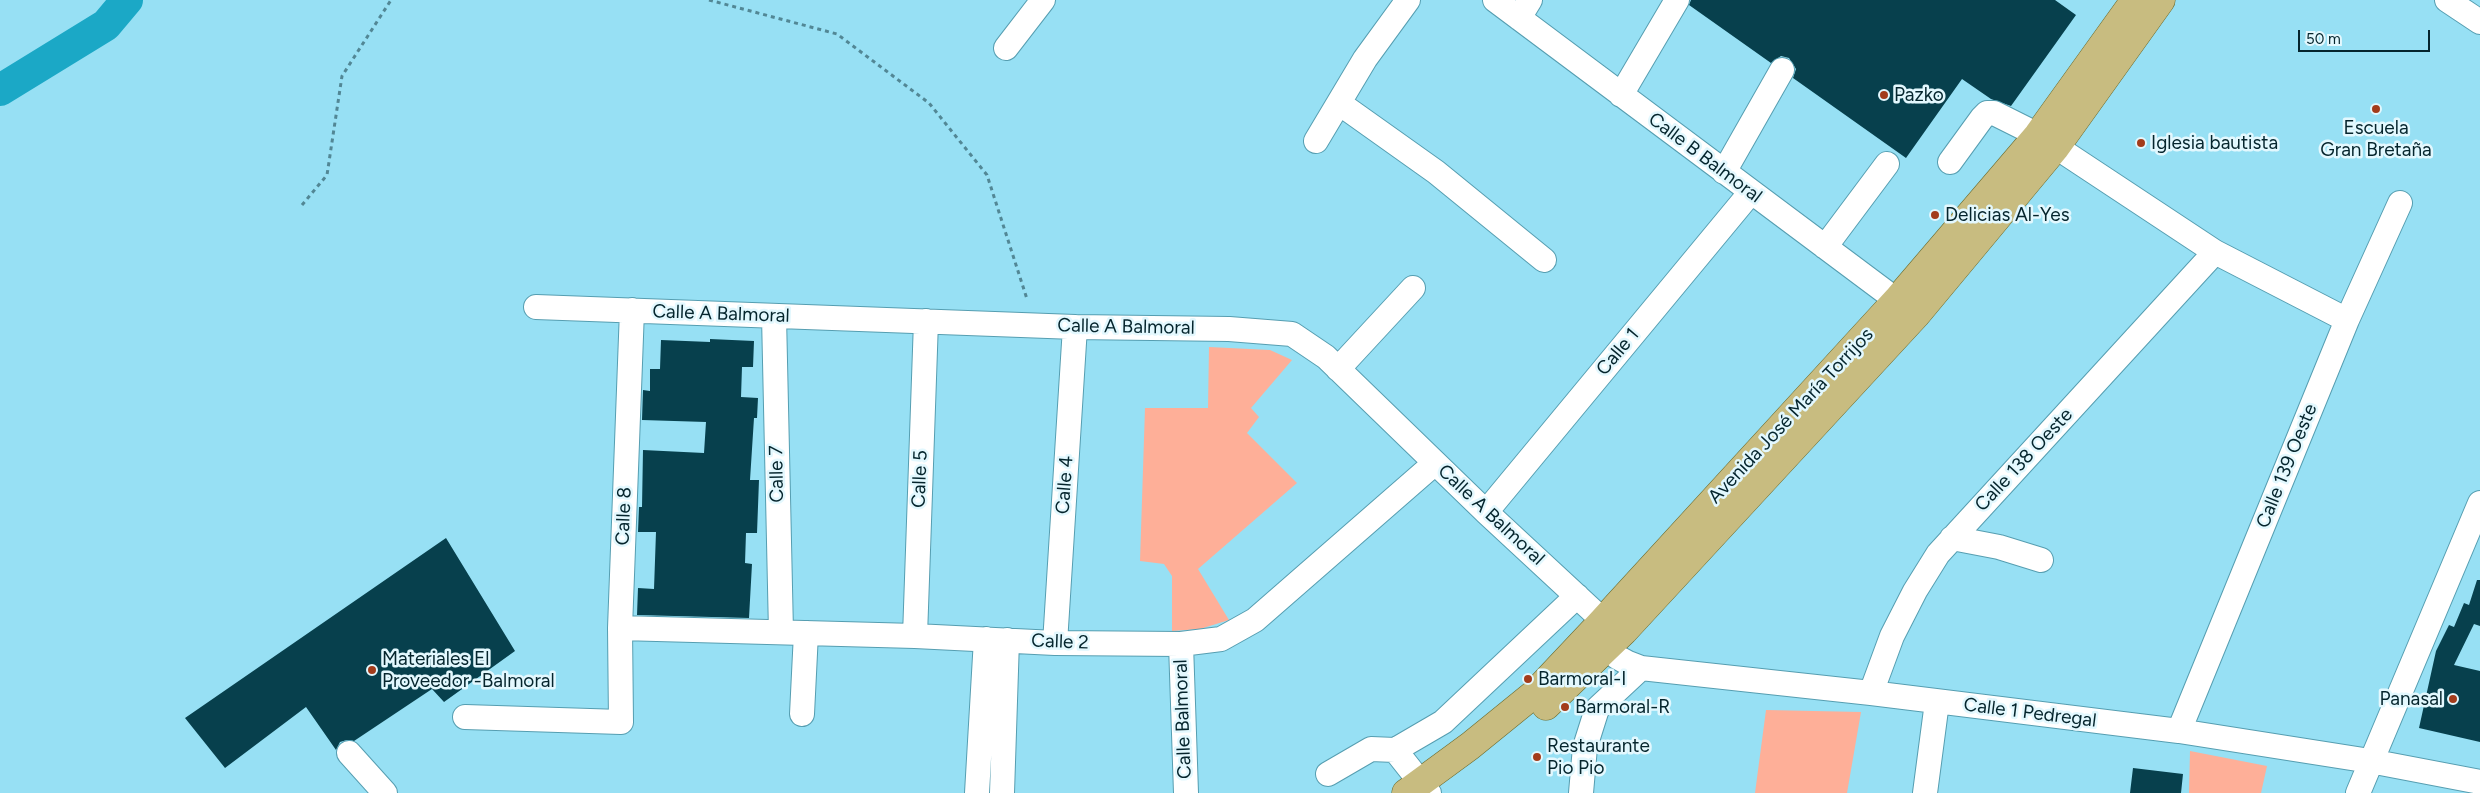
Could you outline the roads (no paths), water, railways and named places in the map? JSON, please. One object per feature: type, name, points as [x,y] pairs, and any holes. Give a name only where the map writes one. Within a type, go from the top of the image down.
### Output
[{"type":"main road","name":"Avenida José María Torrijos","points":[[1422,790],[1483,758],[1547,706],[1605,635],[1907,308],[2047,142],[2161,0]]},
{"type":"main road","name":"Avenida José María Torrijos","points":[[2047,142],[2133,1]]},
{"type":"street","points":[[1006,48],[1043,0]]},
{"type":"street","points":[[1316,141],[1383,32],[1408,0]]},
{"type":"street","name":"Calle B Balmoral","points":[[1495,0],[1524,9],[1621,95],[1907,308]]},
{"type":"street","points":[[1621,95],[1677,0]]},
{"type":"street","points":[[2447,0],[2480,22]]},
{"type":"street","points":[[1724,172],[1782,70]]},
{"type":"street","points":[[1338,103],[1436,172],[1544,260]]},
{"type":"street","points":[[1950,162],[1987,113],[1994,113],[2047,142],[2216,252],[2347,320]]},
{"type":"street","points":[[1825,247],[1887,164]]},
{"type":"street","name":"Calle 1","points":[[1486,512],[1751,192]]},
{"type":"street","name":"Calle 139 Oeste","points":[[2179,731],[2347,320],[2400,203]]},
{"type":"street","name":"Calle 138 Oeste","points":[[1871,693],[1892,636],[1915,591],[1938,554],[2216,252]]},
{"type":"street","points":[[1338,369],[1413,288]]},
{"type":"street","name":"Calle A Balmoral","points":[[536,307],[1075,327],[1229,328],[1292,334],[1326,357],[1486,512],[1595,613],[1605,635]]},
{"type":"street","name":"Calle 8","points":[[465,716],[621,722],[620,628],[632,310]]},
{"type":"street","name":"Calle 7","points":[[774,316],[781,632]]},
{"type":"street","name":"Calle 5","points":[[915,636],[926,321]]},
{"type":"street","name":"Calle 4","points":[[1055,643],[1075,327]]},
{"type":"street","name":"Calle 2","points":[[620,628],[915,636],[1055,643],[1181,644],[1220,640],[1254,620],[1435,462]]},
{"type":"street","points":[[2358,793],[2480,503]]},
{"type":"street","points":[[1952,538],[1999,547],[2041,560]]},
{"type":"street","points":[[1328,774],[1371,749],[1395,750],[1443,722],[1577,596]]},
{"type":"street","points":[[802,714],[806,633]]},
{"type":"street","name":"Calle 1 Pedregal","points":[[1605,635],[1617,656],[1641,668],[1871,693],[2179,731],[2480,782]]},
{"type":"street","points":[[977,793],[996,639]]},
{"type":"street","points":[[996,639],[1002,793]]},
{"type":"street","name":"Calle Balmoral","points":[[1181,644],[1186,793]]},
{"type":"street","points":[[1581,793],[1585,747],[1597,709],[1641,668]]},
{"type":"street","points":[[1925,793],[1937,702]]},
{"type":"street","points":[[1395,750],[1422,790]]},
{"type":"street","points":[[349,753],[371,784],[385,793]]},
{"type":"waterway","points":[[0,90],[106,25],[127,0]]},
{"type":"place","name":"Pazko","points":[[1884,95]]},
{"type":"place","name":"Escuela Gran Bretaña","points":[[2376,109]]},
{"type":"place","name":"Iglesia bautista","points":[[2141,143]]},
{"type":"place","name":"Delicias Al-Yes","points":[[1935,215]]},
{"type":"place","name":"Materiales El Proveedor -Balmoral","points":[[372,670]]},
{"type":"place","name":"Barmoral-I","points":[[1528,679]]},
{"type":"place","name":"Panasal","points":[[2453,699]]},
{"type":"place","name":"Barmoral-R","points":[[1565,707]]},
{"type":"place","name":"Restaurante Pio Pio","points":[[1537,757]]}]
